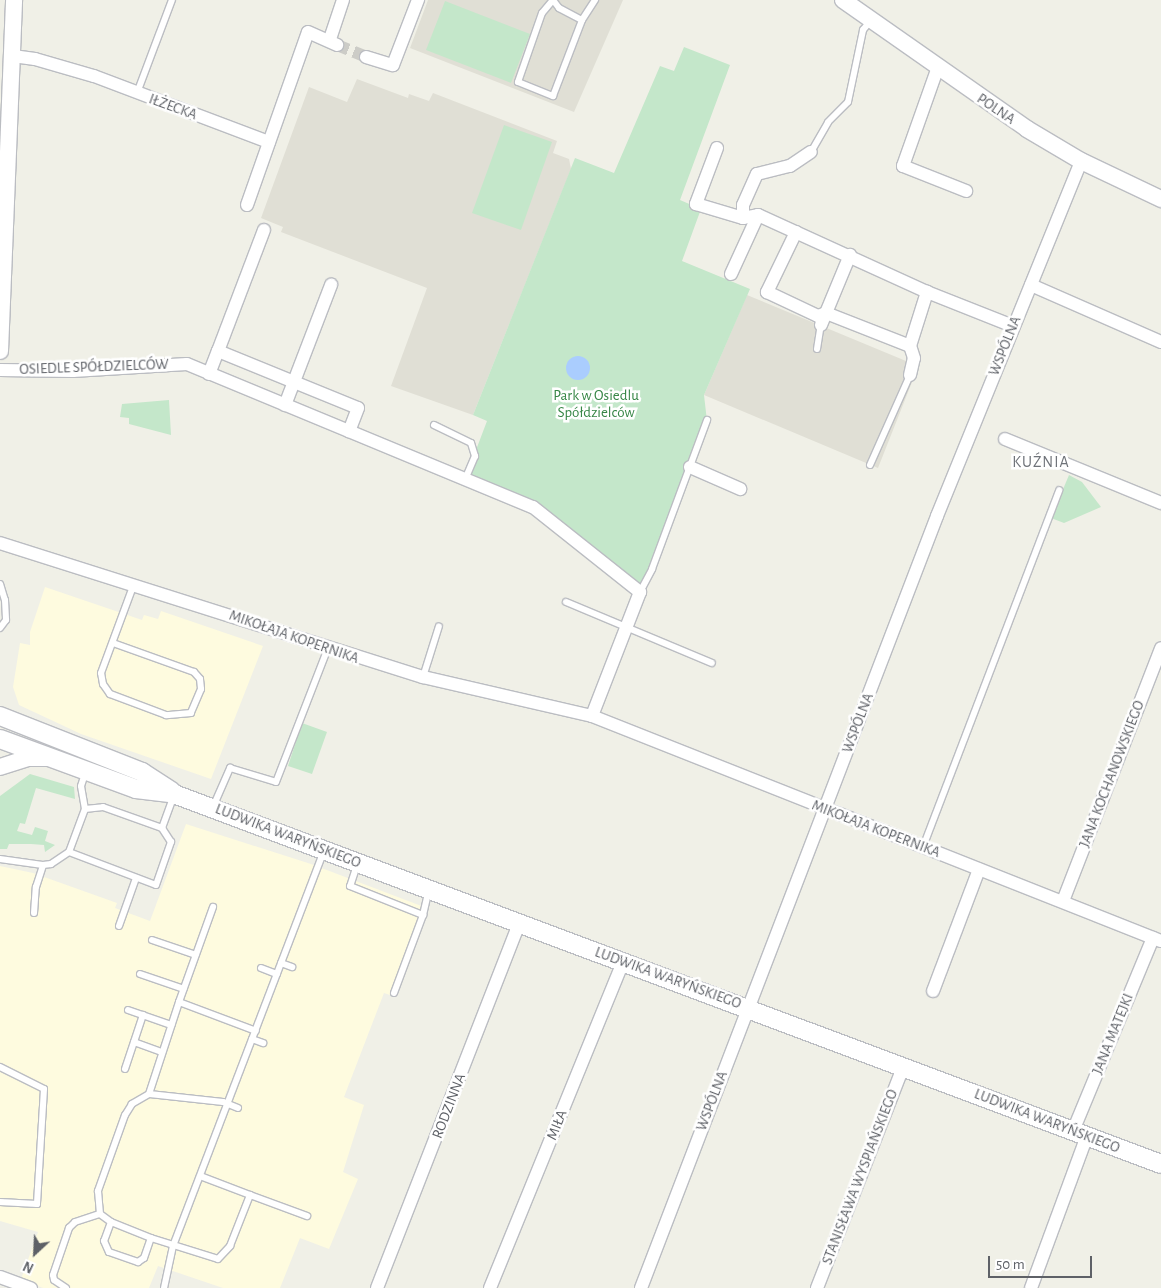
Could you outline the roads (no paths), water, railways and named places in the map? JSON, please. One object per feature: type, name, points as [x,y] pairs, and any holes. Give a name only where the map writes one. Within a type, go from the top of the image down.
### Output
[{"type":"main road","name":"LUDWIKA WARYŃSKIEGO","points":[[0,716],[142,772],[174,794]]},
{"type":"main road","name":"LUDWIKA WARYŃSKIEGO","points":[[0,739],[136,789],[174,794],[1161,1164]]},
{"type":"street","points":[[0,352],[14,0]]},
{"type":"street","points":[[247,205],[308,32],[333,42],[343,0]]},
{"type":"street","points":[[366,57],[392,65],[418,0]]},
{"type":"street","name":"POLNA","points":[[843,0],[1027,129],[1081,162],[1161,199]]},
{"type":"street","name":"IŁŻECKA","points":[[13,56],[52,63],[269,142]]},
{"type":"street","points":[[938,68],[904,166],[966,191]]},
{"type":"street","points":[[718,148],[696,204],[743,218],[758,215],[850,255],[927,292],[1013,326]]},
{"type":"street","points":[[743,218],[743,205],[757,174],[790,166],[811,152]]},
{"type":"street","name":"WSPÓLNA","points":[[641,1288],[824,809],[1013,326],[1081,162]]},
{"type":"street","points":[[731,274],[758,215]]},
{"type":"street","points":[[264,230],[209,374],[533,507],[640,592],[592,716]]},
{"type":"street","points":[[796,232],[767,292],[818,316],[826,312],[910,346]]},
{"type":"street","points":[[821,325],[850,255]]},
{"type":"street","points":[[285,405],[331,285]]},
{"type":"street","points":[[1031,286],[1161,342]]},
{"type":"street","points":[[910,375],[914,358],[910,346],[927,292]]},
{"type":"street","points":[[218,351],[358,408],[349,431]]},
{"type":"street","name":"OSIEDLE SPÓŁDZIELCÓW","points":[[0,370],[73,371],[187,364],[209,374]]},
{"type":"street","points":[[1005,440],[1161,504]]},
{"type":"street","points":[[690,468],[740,489]]},
{"type":"street","name":"MIKOŁAJA KOPERNIKA","points":[[0,543],[172,596],[423,678],[592,716],[1157,939]]},
{"type":"street","name":"JANA KOCHANOWSKIEGO","points":[[1063,901],[1161,648]]},
{"type":"street","name":"LUDWIKA WARYŃSKIEGO","points":[[0,768],[28,758],[50,758]]},
{"type":"street","points":[[933,990],[980,869]]},
{"type":"street","name":"RODZINNA","points":[[377,1288],[519,923]]},
{"type":"street","name":"JANA MATEJKI","points":[[1031,1288],[1080,1133],[1157,939]]},
{"type":"street","name":"MIŁA","points":[[490,1288],[623,962]]},
{"type":"street","name":"STANISŁAWA WYSPIAŃSKIEGO","points":[[817,1288],[903,1067]]},
{"type":"street","points":[[0,1277],[31,1288]]},
{"type":"lane","points":[[137,93],[172,0]]},
{"type":"lane","points":[[582,20],[559,8],[553,0],[542,13],[518,82],[553,96],[582,20],[595,0]]},
{"type":"lane","points":[[811,152],[828,122],[848,102],[863,30],[872,19]]},
{"type":"lane","points":[[817,349],[821,325]]},
{"type":"lane","points":[[870,465],[910,375]]},
{"type":"lane","points":[[640,592],[690,468],[707,420]]},
{"type":"lane","points":[[434,425],[471,443],[474,456],[464,479]]},
{"type":"lane","points":[[923,847],[1060,490]]},
{"type":"lane","points":[[0,584],[5,600],[6,620],[0,628]]},
{"type":"lane","points":[[113,643],[194,672],[200,679],[201,689],[191,713],[166,715],[110,694],[101,673],[134,584]]},
{"type":"lane","points":[[566,602],[712,663]]},
{"type":"lane","points":[[423,678],[439,626]]},
{"type":"lane","points":[[212,808],[230,768],[276,782],[328,648]]},
{"type":"lane","points":[[0,859],[43,866],[60,860],[68,852],[85,809],[81,786],[86,771]]},
{"type":"lane","points":[[162,828],[174,794]]},
{"type":"lane","points":[[68,852],[156,885],[171,842],[162,828],[103,807],[92,806],[85,809]]},
{"type":"lane","points":[[164,1288],[174,1246],[324,850]]},
{"type":"lane","points":[[358,863],[350,886],[423,915]]},
{"type":"lane","points":[[34,913],[36,887],[43,866]]},
{"type":"lane","points":[[119,926],[136,878]]},
{"type":"lane","points":[[394,993],[423,915],[429,889]]},
{"type":"lane","points":[[150,1094],[171,1025],[213,907]]},
{"type":"lane","points":[[152,940],[196,955]]},
{"type":"lane","points":[[281,963],[292,967]]},
{"type":"lane","points":[[261,968],[277,974]]},
{"type":"lane","points":[[140,974],[184,990]]},
{"type":"lane","points":[[180,1002],[256,1031]]},
{"type":"lane","points":[[128,1010],[171,1025]]},
{"type":"lane","points":[[125,1069],[143,1015]]},
{"type":"lane","points":[[252,1039],[263,1043]]},
{"type":"lane","points":[[134,1042],[162,1052]]},
{"type":"lane","points":[[0,1067],[44,1089],[37,1204],[0,1202]]},
{"type":"lane","points":[[238,1108],[228,1104],[150,1094],[132,1104],[125,1115],[98,1191],[100,1214],[111,1222],[151,1238],[218,1259],[230,1246],[250,1195]]},
{"type":"lane","points":[[200,1176],[307,1216]]},
{"type":"lane","points":[[66,1288],[54,1280],[53,1275],[69,1228],[75,1222],[100,1214]]},
{"type":"lane","points":[[111,1222],[104,1241],[109,1252],[138,1262],[144,1258],[151,1238]]},
{"type":"water","points":[[578,356],[586,360],[590,368],[586,376],[578,380],[570,376],[566,368],[570,360]]},
{"type":"tunnel","points":[[337,45],[366,57]]},
{"type":"district","name":"KUŹNIA","points":[[1041,462]]},
{"type":"park label","name":"Park w Osiedlu Spółdzielców","points":[[596,404]]}]
